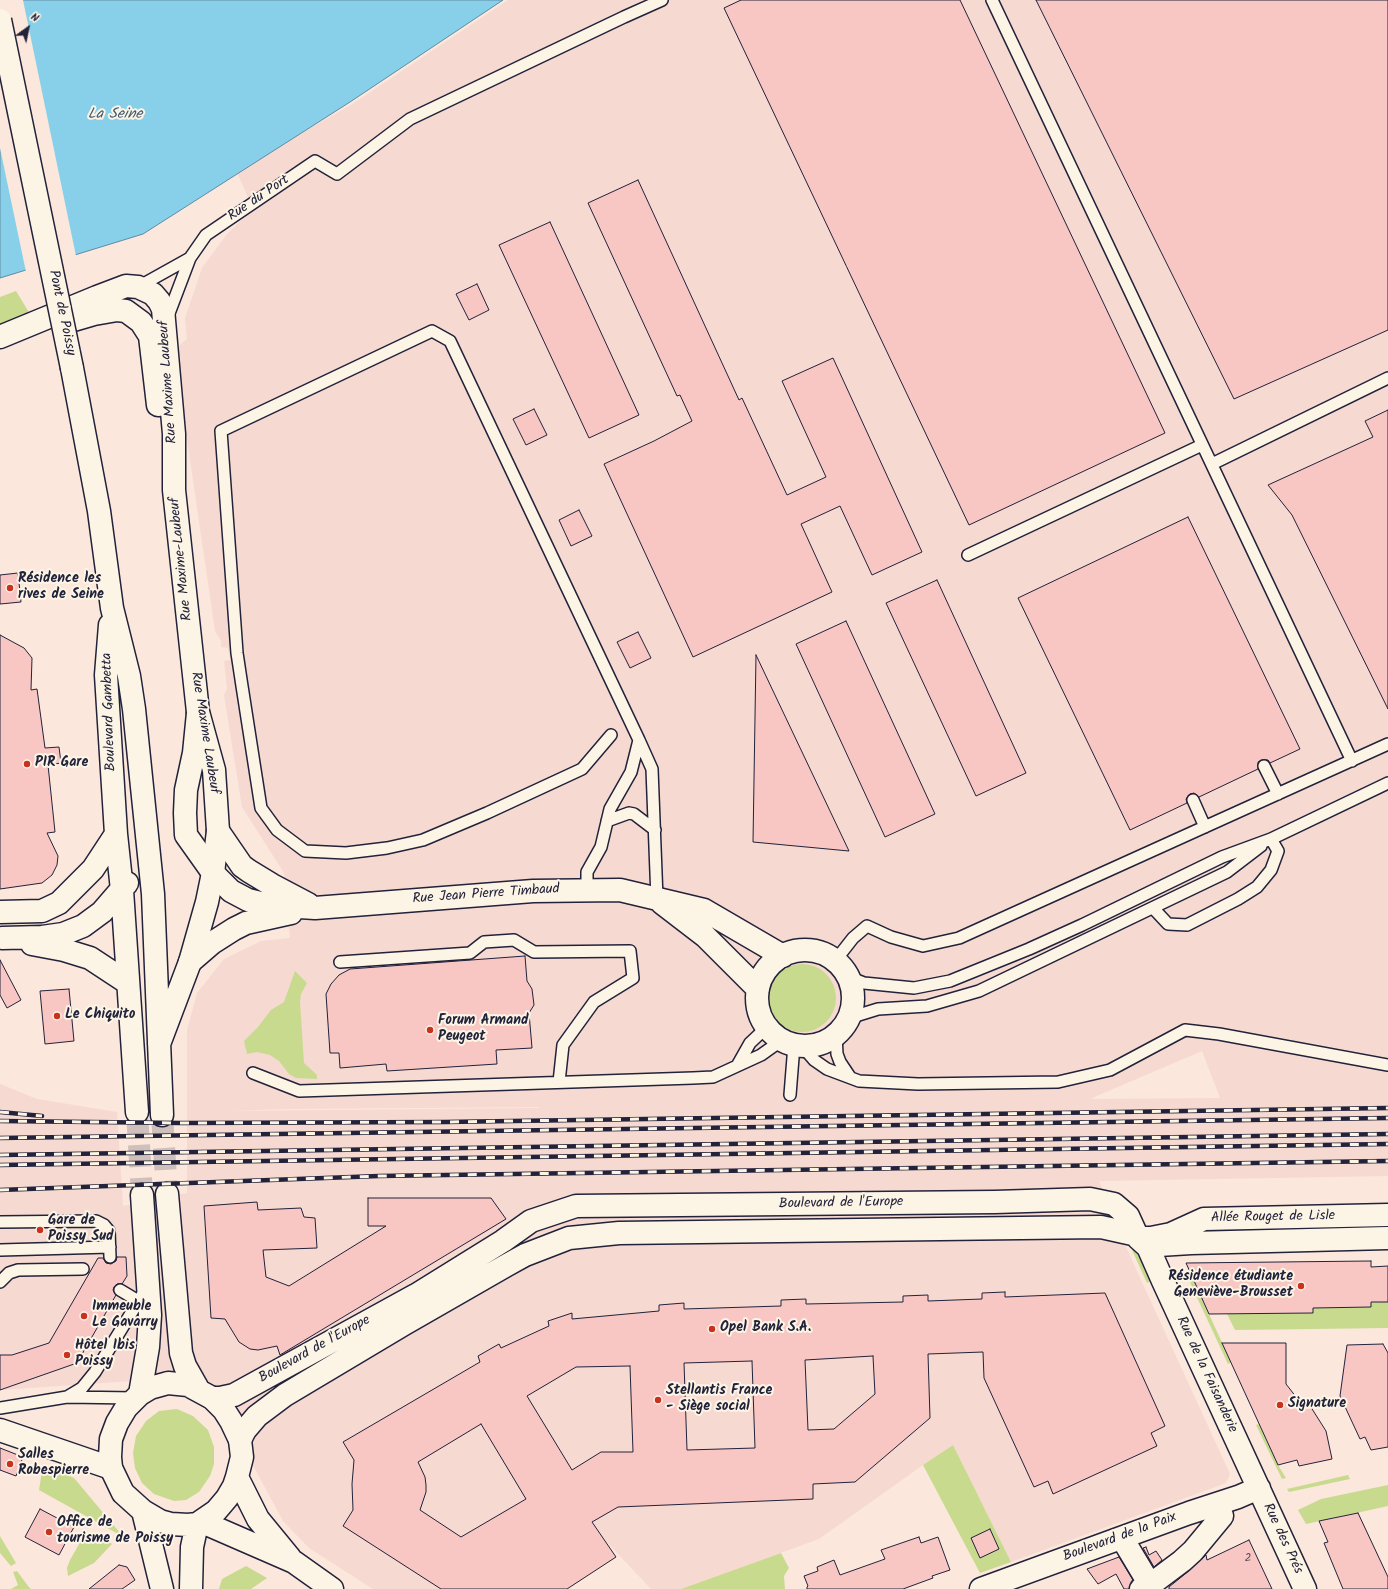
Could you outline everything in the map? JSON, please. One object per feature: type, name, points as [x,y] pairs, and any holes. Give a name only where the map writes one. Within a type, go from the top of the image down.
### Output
[{"type":"street","name":"Pont de Poissy","points":[[0,20],[72,368],[98,503],[112,608]]},
{"type":"street","name":"Rue du Port","points":[[0,338],[119,288],[132,286],[138,287]]},
{"type":"street","name":"Rue Maxime Laubeuf","points":[[138,287],[153,294],[159,301],[163,309],[166,322],[174,434],[174,490]]},
{"type":"street","points":[[0,348],[27,335],[94,314],[117,310],[126,312],[135,317],[146,328],[150,336],[161,434],[174,490]]},
{"type":"street","name":"Rue Maxime-Laubeuf","points":[[174,490],[189,628]]},
{"type":"street","name":"Boulevard Gambetta","points":[[112,608],[106,675],[116,834],[122,890],[137,1112]]},
{"type":"street","name":"Boulevard Gambetta","points":[[112,608],[129,676],[134,708],[153,894],[162,1115]]},
{"type":"street","name":"Rue Maxime Laubeuf","points":[[159,1044],[190,962],[207,902],[213,873],[218,831],[214,770],[198,712],[189,628]]},
{"type":"street","points":[[198,712],[194,753],[186,790],[184,813],[186,835],[213,873]]},
{"type":"street","points":[[218,831],[242,866],[248,871],[315,908]]},
{"type":"street","points":[[0,912],[42,912],[59,903],[93,869],[116,834]]},
{"type":"street","points":[[1,938],[42,937],[63,934],[93,920],[122,890],[148,855]]},
{"type":"street","name":"Rue Jean Pierre Timbaud","points":[[213,873],[231,891],[248,900],[268,905],[315,908]]},
{"type":"street","name":"Rue Jean Pierre Timbaud","points":[[190,962],[212,943],[246,923],[315,908],[533,891],[587,889],[620,890],[704,910],[783,956]]},
{"type":"street","name":"Rue Jean Pierre Timbaud","points":[[657,899],[705,936],[758,989]]},
{"type":"street","points":[[1,938],[77,953],[90,958],[128,983]]},
{"type":"street","points":[[797,951],[813,951],[827,955],[835,961],[849,977],[853,991],[853,1005],[844,1028],[826,1042],[814,1046],[786,1040],[761,1016],[758,1002],[758,989],[763,976],[771,964],[783,956],[797,951]]},
{"type":"street","points":[[166,1194],[181,1353],[185,1366],[205,1394]]},
{"type":"street","points":[[137,1396],[148,1347],[142,1195]]},
{"type":"street","name":"Boulevard de l'Europe","points":[[205,1394],[220,1398],[234,1395],[416,1295],[503,1241],[531,1221],[576,1206],[995,1202],[1090,1199],[1114,1204],[1128,1216],[1136,1238]]},
{"type":"street","name":"Allée Rouget de Lisle","points":[[1136,1238],[1151,1238],[1171,1234],[1204,1219],[1388,1215]]},
{"type":"street","points":[[503,1241],[500,1254],[516,1260],[530,1236],[531,1221]]},
{"type":"street","name":"Boulevard de l'Europe","points":[[240,1440],[245,1430],[257,1416],[285,1396],[404,1324],[516,1260],[569,1238],[618,1233],[1101,1226],[1136,1238]]},
{"type":"street","name":"Allée Rouget de Lisle","points":[[1136,1238],[1166,1244],[1388,1238]]},
{"type":"street","name":"Rue de la Faisanderie","points":[[1136,1238],[1163,1281],[1259,1488]]},
{"type":"street","name":"Boulevard de l'Europe","points":[[404,1324],[416,1304],[416,1295]]},
{"type":"street","points":[[168,1383],[188,1385],[205,1394],[224,1410],[231,1420],[240,1440],[242,1457],[237,1477],[222,1505],[200,1523],[188,1525],[171,1524],[160,1521],[143,1512],[123,1493],[111,1468],[110,1447],[114,1432],[123,1412],[137,1396],[150,1388],[168,1383]]},
{"type":"street","points":[[0,1430],[111,1468]]},
{"type":"street","points":[[237,1477],[258,1519],[275,1542],[294,1562],[332,1589]]},
{"type":"street","name":"Boulevard de la Paix","points":[[981,1589],[1189,1513],[1238,1497],[1259,1488]]},
{"type":"street","name":"Rue des Prés","points":[[1259,1488],[1306,1589]]},
{"type":"street","points":[[143,1512],[159,1585]]},
{"type":"street","points":[[1122,1538],[1147,1588],[1193,1550],[1222,1516]]},
{"type":"street","points":[[200,1523],[294,1562]]},
{"type":"street","points":[[191,1589],[192,1547],[200,1523]]},
{"type":"lane","name":"Rue du Port","points":[[166,322],[190,258],[206,235],[315,161],[337,174],[410,119],[662,0]]},
{"type":"lane","points":[[992,0],[1352,761]]},
{"type":"lane","name":"Rue du Port","points":[[138,287],[190,258]]},
{"type":"lane","points":[[611,735],[582,769],[487,813],[423,840],[387,848],[346,852],[305,851],[277,830],[261,808],[237,653],[221,431],[432,331],[450,341],[652,769],[657,899]]},
{"type":"lane","points":[[1212,464],[1388,378]]},
{"type":"lane","points":[[968,555],[1202,445]]},
{"type":"lane","points":[[587,889],[587,872],[601,847],[610,809],[631,772],[639,740]]},
{"type":"lane","points":[[835,961],[853,938],[867,926],[891,936],[923,946],[959,938],[1388,744]]},
{"type":"lane","points":[[1264,766],[1278,794]]},
{"type":"lane","points":[[849,977],[871,984],[914,988],[950,981],[1029,949],[1222,857],[1271,839],[1388,783]]},
{"type":"lane","points":[[1193,800],[1205,827]]},
{"type":"lane","points":[[607,821],[629,813],[634,814],[654,830]]},
{"type":"lane","points":[[849,1018],[878,1009],[927,1006],[979,991],[1227,872],[1271,839]]},
{"type":"lane","points":[[1153,908],[1168,924],[1187,924],[1238,899],[1257,886],[1271,870],[1278,851],[1271,839]]},
{"type":"lane","points":[[340,962],[470,953],[484,942],[514,940],[534,952],[630,951],[633,978],[594,1002],[576,1026],[563,1045],[559,1082]]},
{"type":"lane","points":[[737,1066],[750,1043],[786,1040],[807,1053],[827,1069],[859,1081],[918,1084],[1058,1082],[1110,1070],[1185,1030],[1218,1034],[1388,1065]]},
{"type":"lane","points":[[836,1035],[839,1058],[850,1077]]},
{"type":"lane","points":[[253,1073],[299,1091],[713,1077],[761,1055],[786,1040]]},
{"type":"lane","points":[[786,1040],[790,1095]]},
{"type":"lane","points":[[0,1222],[96,1221],[109,1231],[110,1252],[0,1250]]},
{"type":"lane","points":[[0,1282],[8,1273],[18,1270],[82,1269]]},
{"type":"lane","points":[[67,1397],[82,1388],[92,1377],[145,1298],[120,1290]]},
{"type":"lane","points":[[0,1408],[67,1397],[137,1396]]},
{"type":"shaded area","points":[[508,0],[1388,0],[1388,1176],[1099,1181],[1125,1245],[1230,1474],[1226,1483],[1011,1562],[953,1445],[819,1539],[681,1589],[651,1589],[603,1538],[527,1589],[373,1589],[309,1548],[283,1521],[205,1376],[0,1390],[0,1084],[37,1099],[117,1112],[123,1206],[187,1193],[187,1030],[197,993],[224,959],[261,941],[290,938],[284,873],[242,807],[224,695],[227,689],[224,661],[230,660],[228,648],[221,647],[221,641],[215,631],[174,350],[187,339],[185,318],[202,268],[227,234],[253,209],[236,170],[351,105]],"holes":[[[1202,1051],[1220,1098],[1092,1099],[1092,1098]],[[539,1108],[225,1111],[288,1109]]]},
{"type":"green space","points":[[16,291],[30,314],[0,336],[0,297]]},
{"type":"green space","points":[[802,964],[815,967],[826,974],[833,985],[836,998],[833,1011],[826,1022],[815,1029],[802,1032],[789,1029],[778,1022],[771,1011],[768,998],[771,985],[778,974],[789,967]]},
{"type":"green space","points":[[295,971],[307,983],[301,994],[300,1002],[304,1063],[317,1075],[317,1079],[296,1078],[289,1074],[279,1061],[270,1055],[257,1052],[247,1054],[244,1041],[258,1027],[271,1010],[284,1002]]},
{"type":"green space","points":[[1138,1247],[1153,1280],[1147,1283],[1132,1250]]},
{"type":"green space","points":[[1191,1275],[1231,1362],[1228,1364],[1187,1276]]},
{"type":"green space","points":[[1371,1302],[1388,1302],[1388,1328],[1235,1330],[1227,1314],[1313,1313],[1313,1308],[1371,1307]]},
{"type":"green space","points":[[177,1409],[193,1416],[208,1430],[214,1447],[214,1464],[210,1476],[199,1492],[186,1500],[174,1501],[154,1494],[142,1483],[135,1468],[133,1453],[136,1436],[146,1421],[159,1411]]},
{"type":"green space","points":[[1259,1424],[1278,1465],[1286,1478],[1282,1479],[1256,1425]]},
{"type":"green space","points":[[953,1445],[1011,1562],[980,1573],[923,1465]]},
{"type":"green space","points":[[43,1465],[74,1478],[121,1534],[120,1535],[39,1490]]},
{"type":"green space","points":[[1348,1475],[1350,1479],[1289,1492],[1287,1489]]},
{"type":"green space","points":[[1388,1485],[1388,1506],[1306,1524],[1298,1510],[1321,1499]]},
{"type":"green space","points":[[93,1532],[112,1544],[94,1563],[68,1576],[67,1568],[70,1560],[82,1539],[87,1533]]},
{"type":"green space","points":[[0,1536],[16,1563],[11,1566],[0,1553]]},
{"type":"green space","points":[[781,1553],[789,1568],[784,1576],[785,1589],[681,1589]]},
{"type":"green space","points":[[246,1566],[267,1578],[251,1589],[219,1589],[222,1579]]},
{"type":"green space","points":[[17,1571],[31,1589],[11,1589],[18,1585],[13,1572]]},
{"type":"water","name":"La Seine","points":[[0,0],[503,0],[350,102],[143,234],[0,278]]},
{"type":"pier","points":[[0,0],[23,0],[76,256],[26,272],[0,148]]},
{"type":"building","points":[[741,0],[960,0],[1165,433],[969,525],[724,8]]},
{"type":"building","points":[[1036,0],[1388,0],[1388,330],[1234,399]]},
{"type":"building","points":[[638,180],[739,400],[742,398],[787,495],[826,477],[782,381],[833,358],[922,552],[872,575],[840,506],[801,524],[832,592],[693,657],[604,464],[654,441],[692,421],[680,395],[677,396],[588,203]]},
{"type":"building","points":[[550,222],[639,415],[589,438],[499,245]]},
{"type":"building","points":[[477,284],[489,310],[469,320],[456,294]]},
{"type":"building","points":[[534,409],[547,435],[526,445],[513,419]]},
{"type":"building","points":[[1388,410],[1388,709],[1292,515],[1268,485],[1373,437],[1365,421]]},
{"type":"building","points":[[579,510],[592,536],[571,546],[559,520]]},
{"type":"building","points":[[1188,517],[1300,749],[1270,763],[1268,760],[1261,760],[1258,762],[1258,769],[1199,797],[1194,793],[1190,794],[1186,799],[1187,803],[1130,830],[1018,598]]},
{"type":"building","name":"Résidence les rives de Seine","points":[[18,573],[21,602],[0,604],[0,575]]},
{"type":"building","points":[[937,580],[1026,773],[976,796],[886,603]]},
{"type":"building","points":[[846,621],[935,814],[885,837],[796,644]]},
{"type":"building","points":[[638,632],[651,658],[630,668],[617,642]]},
{"type":"building","name":"PIR Gare","points":[[0,635],[24,648],[32,658],[31,690],[37,689],[45,748],[59,747],[61,763],[48,765],[55,832],[47,833],[58,856],[57,865],[52,875],[42,883],[0,889]]},
{"type":"building","points":[[756,655],[849,851],[753,842]]},
{"type":"building","name":"Forum Armand Peugeot","points":[[525,956],[527,981],[532,989],[534,1005],[529,1013],[532,1048],[496,1050],[497,1064],[387,1071],[386,1064],[340,1068],[339,1053],[330,1053],[326,994],[331,984],[339,975],[350,969]]},
{"type":"building","points":[[0,960],[21,1000],[7,1008],[0,995]]},
{"type":"building","name":"Le Chiquito","points":[[69,989],[74,1041],[45,1044],[40,991]]},
{"type":"building","points":[[368,1198],[491,1198],[506,1219],[280,1355],[277,1346],[258,1350],[250,1349],[239,1342],[225,1319],[211,1318],[204,1206],[257,1202],[258,1210],[301,1208],[304,1217],[315,1218],[317,1248],[263,1250],[266,1277],[289,1286],[386,1226],[368,1226]]},
{"type":"building","name":"Immeuble Le Gavarry","points":[[117,1257],[126,1257],[127,1276],[122,1284],[117,1284],[114,1287],[113,1290],[116,1295],[77,1363],[0,1390],[0,1355],[12,1355],[49,1343],[98,1258],[103,1258],[106,1263],[111,1264],[116,1261]]},
{"type":"building","name":"Résidence étudiante Geneviève-Brousset","points":[[1371,1261],[1371,1267],[1388,1266],[1388,1302],[1371,1302],[1371,1307],[1313,1308],[1313,1313],[1209,1314],[1186,1263]]},
{"type":"building","points":[[1005,1292],[1005,1297],[1105,1293],[1165,1426],[1151,1433],[1157,1446],[1053,1494],[1048,1481],[1034,1487],[984,1378],[983,1352],[928,1354],[930,1418],[855,1482],[813,1484],[813,1499],[618,1507],[592,1522],[616,1557],[567,1589],[441,1589],[343,1526],[353,1510],[352,1484],[354,1460],[343,1442],[480,1362],[478,1356],[499,1344],[501,1348],[549,1326],[548,1321],[572,1313],[572,1319],[659,1311],[659,1305],[684,1303],[684,1309],[781,1306],[781,1300],[806,1299],[806,1304],[903,1302],[903,1296],[928,1295],[928,1301],[982,1299],[982,1293]],"holes":[[[873,1356],[875,1394],[834,1429],[808,1430],[805,1360]],[[752,1361],[755,1448],[687,1450],[684,1363]],[[630,1366],[633,1452],[601,1452],[572,1470],[527,1396],[576,1367]],[[481,1424],[526,1499],[461,1537],[420,1510],[426,1492],[426,1485],[425,1477],[418,1462]]]},
{"type":"building","name":"Signature","points":[[1222,1343],[1286,1343],[1286,1384],[1300,1402],[1307,1401],[1326,1431],[1332,1459],[1299,1466],[1297,1460],[1278,1465]]},
{"type":"building","name":"Signature","points":[[1383,1344],[1388,1353],[1388,1447],[1371,1450],[1365,1437],[1360,1439],[1340,1396],[1347,1345]]},
{"type":"building","name":"Salles Robespierre","points":[[0,1448],[23,1457],[16,1476],[0,1470]]},
{"type":"building","name":"Office de tourisme de Poissy","points":[[40,1509],[74,1527],[59,1555],[25,1537]]},
{"type":"building","points":[[1358,1513],[1388,1577],[1388,1589],[1343,1589],[1324,1543],[1328,1542],[1319,1521]]},
{"type":"building","points":[[990,1529],[999,1549],[980,1558],[971,1538]]},
{"type":"building","points":[[919,1537],[921,1543],[938,1537],[950,1570],[903,1589],[807,1589],[808,1586],[804,1576],[818,1571],[817,1567],[834,1560],[840,1575],[885,1559],[881,1550]]},
{"type":"building","points":[[1249,1540],[1272,1589],[1169,1589],[1169,1587],[1206,1555],[1207,1560]]},
{"type":"building","points":[[1146,1547],[1149,1555],[1156,1551],[1162,1560],[1154,1567],[1143,1548]]},
{"type":"building","points":[[1119,1557],[1133,1580],[1129,1589],[1124,1589],[1116,1574],[1098,1584],[1087,1569]]},
{"type":"building","points":[[119,1565],[127,1567],[135,1580],[122,1589],[89,1589]]},
{"type":"tunnel","points":[[137,1112],[142,1195]]},
{"type":"tunnel","points":[[162,1115],[167,1194]]},
{"type":"railway","points":[[0,1121],[182,1123],[445,1122],[1388,1108]]},
{"type":"railway","points":[[0,1112],[42,1116]]},
{"type":"railway","points":[[0,1138],[1388,1118]]},
{"type":"railway","points":[[0,1155],[1388,1134]]},
{"type":"railway","points":[[0,1165],[1388,1144]]},
{"type":"railway","points":[[0,1190],[379,1176],[1388,1161]]},
{"type":"place","name":"Résidence les rives de Seine","points":[[10,588]]},
{"type":"place","name":"PIR Gare","points":[[27,764]]},
{"type":"place","name":"Le Chiquito","points":[[57,1016]]},
{"type":"place","name":"Forum Armand Peugeot","points":[[430,1030]]},
{"type":"place","name":"Gare de Poissy Sud","points":[[40,1230]]},
{"type":"place","name":"Résidence étudiante Geneviève-Brousset","points":[[1301,1286]]},
{"type":"place","name":"Immeuble Le Gavarry","points":[[84,1316]]},
{"type":"place","name":"Opel Bank S.A.","points":[[712,1329]]},
{"type":"place","name":"Hôtel Ibis Poissy","points":[[67,1355]]},
{"type":"place","name":"Stellantis France - Siège social","points":[[658,1400]]},
{"type":"place","name":"Signature","points":[[1280,1405]]},
{"type":"place","name":"Salles Robespierre","points":[[10,1464]]},
{"type":"place","name":"Office de tourisme de Poissy","points":[[49,1532]]}]
